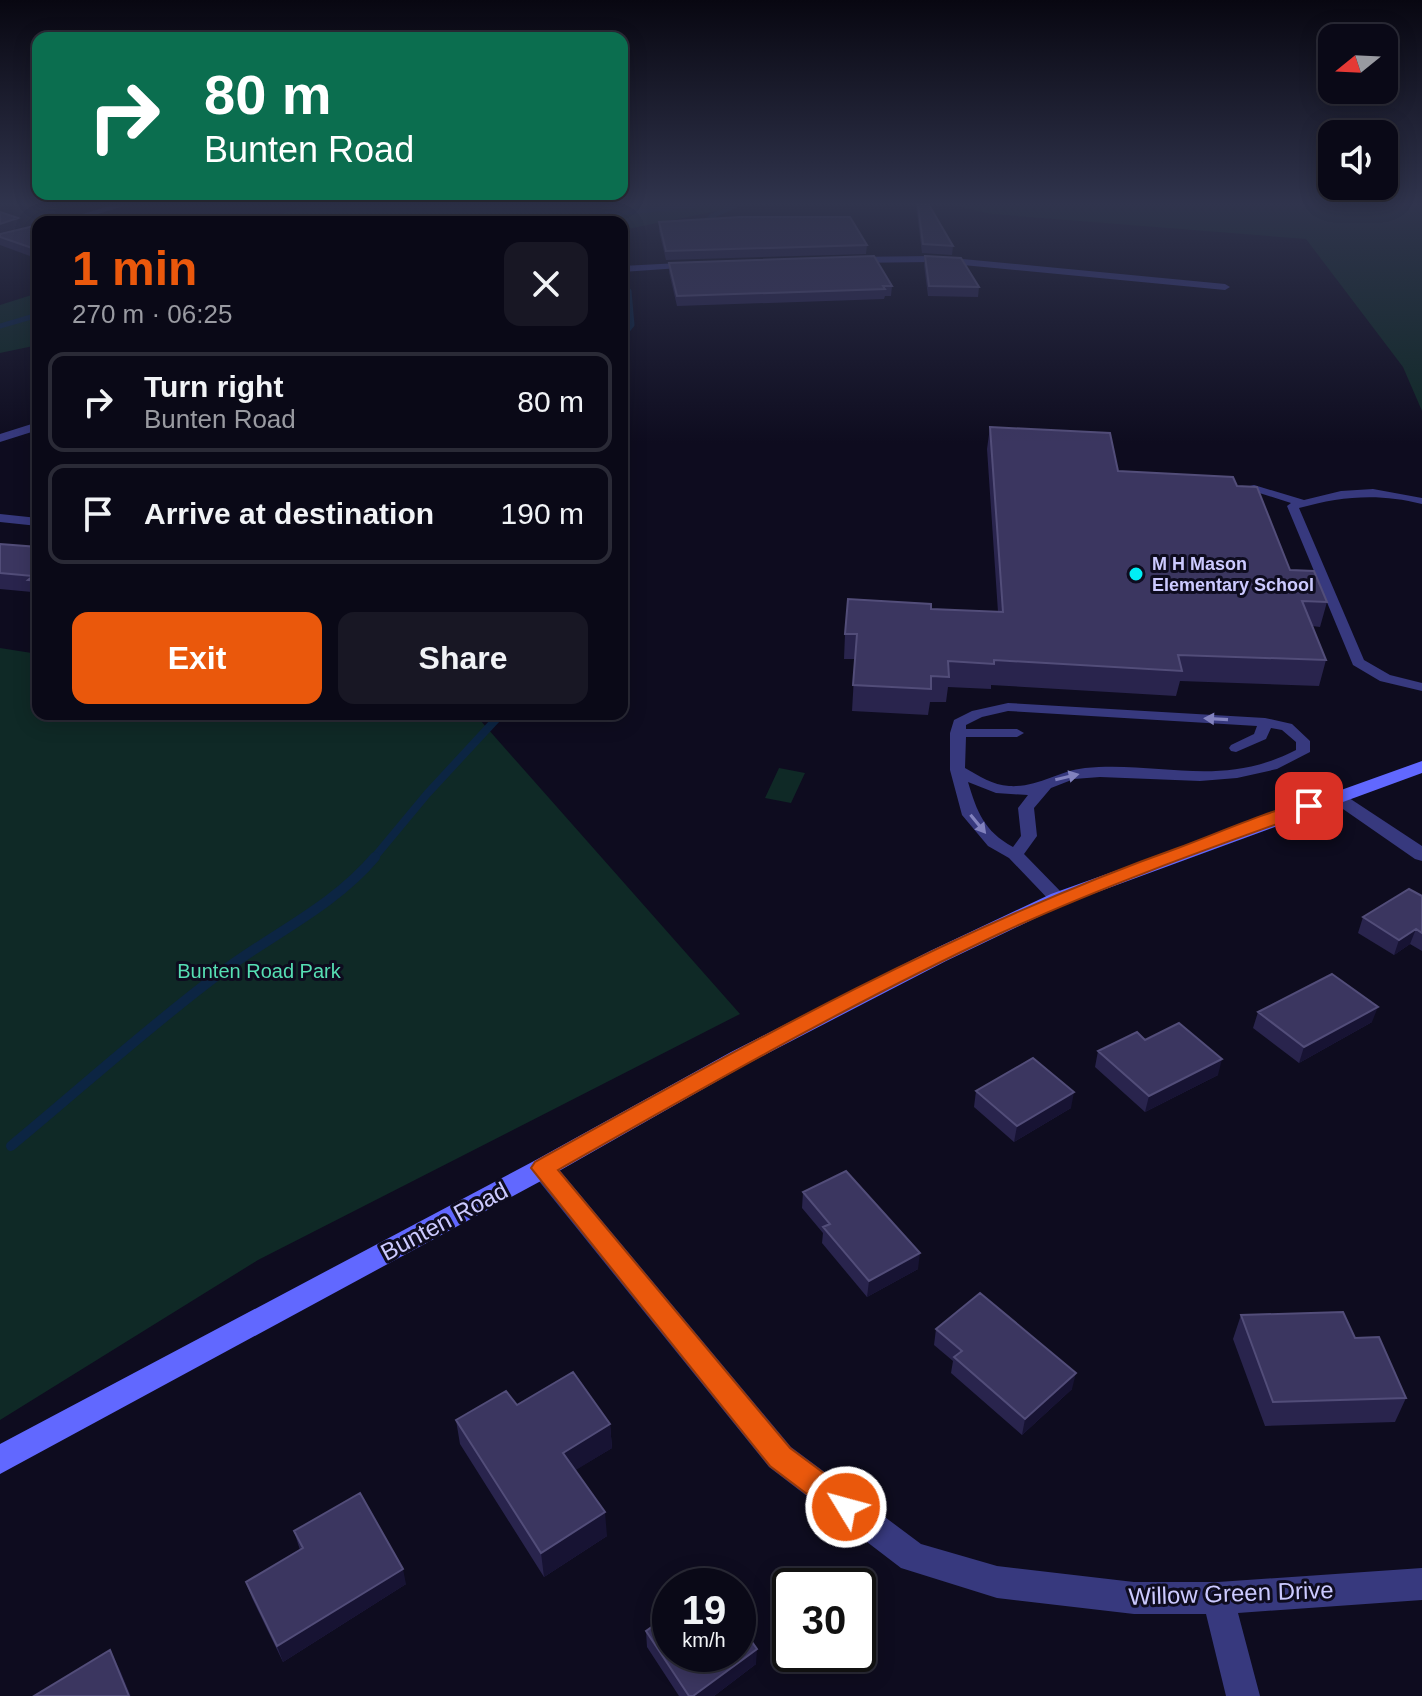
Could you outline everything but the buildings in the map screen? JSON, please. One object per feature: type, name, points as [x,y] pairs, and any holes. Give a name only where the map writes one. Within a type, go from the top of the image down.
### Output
[{"type":"street","points":[[1195,284],[1225,287]]},
{"type":"street","points":[[0,438],[32,428]]},
{"type":"street","points":[[0,518],[32,521]]},
{"type":"street","name":"Bunten Road","points":[[0,1460],[543,1168],[739,1058],[938,956],[1058,899],[1422,767]]},
{"type":"street","points":[[1337,796],[1422,855]]},
{"type":"street","name":"Willow Green Drive","points":[[543,1168],[780,1457],[912,1557],[997,1582],[1134,1598],[1218,1598],[1422,1584]]},
{"type":"street","points":[[1218,1598],[1243,1696]]},
{"type":"lane","points":[[1341,480],[1362,493]]},
{"type":"lane","points":[[1254,488],[1303,503]]},
{"type":"lane","points":[[1422,501],[1340,492],[1293,506],[1358,662],[1385,678],[1422,687]]},
{"type":"lane","points":[[957,770],[985,786],[1011,794],[1039,789],[1061,777],[1089,773],[1170,777],[1249,771],[1286,762],[1303,752],[1303,741],[1287,727],[1265,722],[1008,707],[977,714],[959,723],[957,770],[970,815],[994,843],[1015,855],[1058,899]]},
{"type":"lane","points":[[1236,748],[1261,736],[1265,722]]},
{"type":"lane","points":[[957,733],[1017,733]]},
{"type":"lane","points":[[1015,855],[1029,836],[1026,808],[1039,789]]},
{"type":"green space","points":[[1340,284],[1422,284],[1422,411],[1403,367]]},
{"type":"green space","points":[[32,295],[32,346],[0,353],[0,305]]},
{"type":"green space","name":"Bunten Road Park","points":[[0,648],[32,653],[32,720],[480,720],[740,1014],[258,1260],[0,1420]]},
{"type":"green space","points":[[779,768],[805,773],[791,803],[765,798]]},
{"type":"waterway","points":[[628,330],[632,325],[629,291]]},
{"type":"waterway","points":[[0,326],[32,317]]},
{"type":"waterway","points":[[373,859],[427,794],[495,720]]},
{"type":"waterway","points":[[11,1146],[192,995],[321,906],[375,857]]},
{"type":"place","name":"M H Mason Elementary School","points":[[1136,574]]},
{"type":"route","points":[[846,1507],[780,1457],[543,1168],[739,1058],[994,929],[1058,899],[1309,806]]}]
